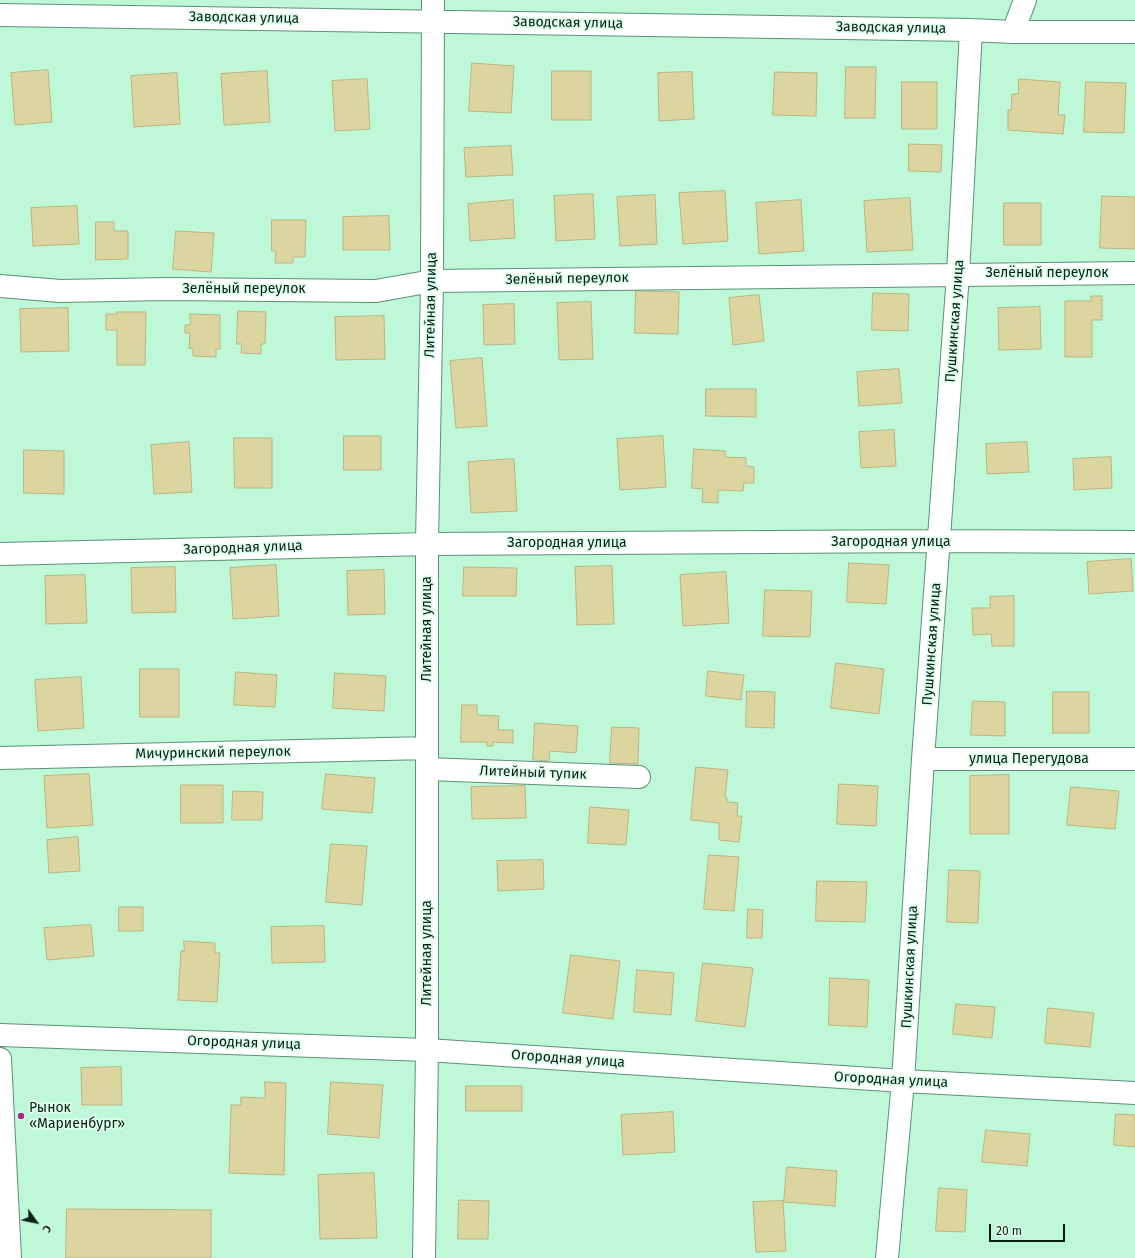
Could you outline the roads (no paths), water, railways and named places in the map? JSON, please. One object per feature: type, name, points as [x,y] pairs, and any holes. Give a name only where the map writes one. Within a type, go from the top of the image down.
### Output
[{"type":"street","points":[[1013,32],[1025,0]]},
{"type":"street","name":"Заводская улица","points":[[0,15],[433,10],[1013,32],[1135,32]]},
{"type":"street","name":"Литейная улица","points":[[424,1258],[427,1050],[427,544],[432,281],[433,10]]},
{"type":"street","name":"Пушкинская улица","points":[[887,1258],[903,1081],[923,759],[958,274],[971,30]]},
{"type":"street","name":"Зелёный переулок","points":[[0,286],[60,291],[167,289],[376,290],[432,281],[1135,273]]},
{"type":"street","name":"Загородная улица","points":[[0,554],[427,544],[939,541],[1135,542]]},
{"type":"street","name":"Мичуринский переулок","points":[[0,758],[427,759]]},
{"type":"street","name":"Литейный тупик","points":[[427,759],[639,777]]},
{"type":"street","name":"улица Перегудова","points":[[923,759],[1135,759]]},
{"type":"street","name":"Огородная улица","points":[[0,1035],[427,1050],[903,1081],[1135,1093]]},
{"type":"street","points":[[0,1059],[10,1258]]},
{"type":"place","name":"Рынок «Мариенбург»","points":[[21,1116]]}]
